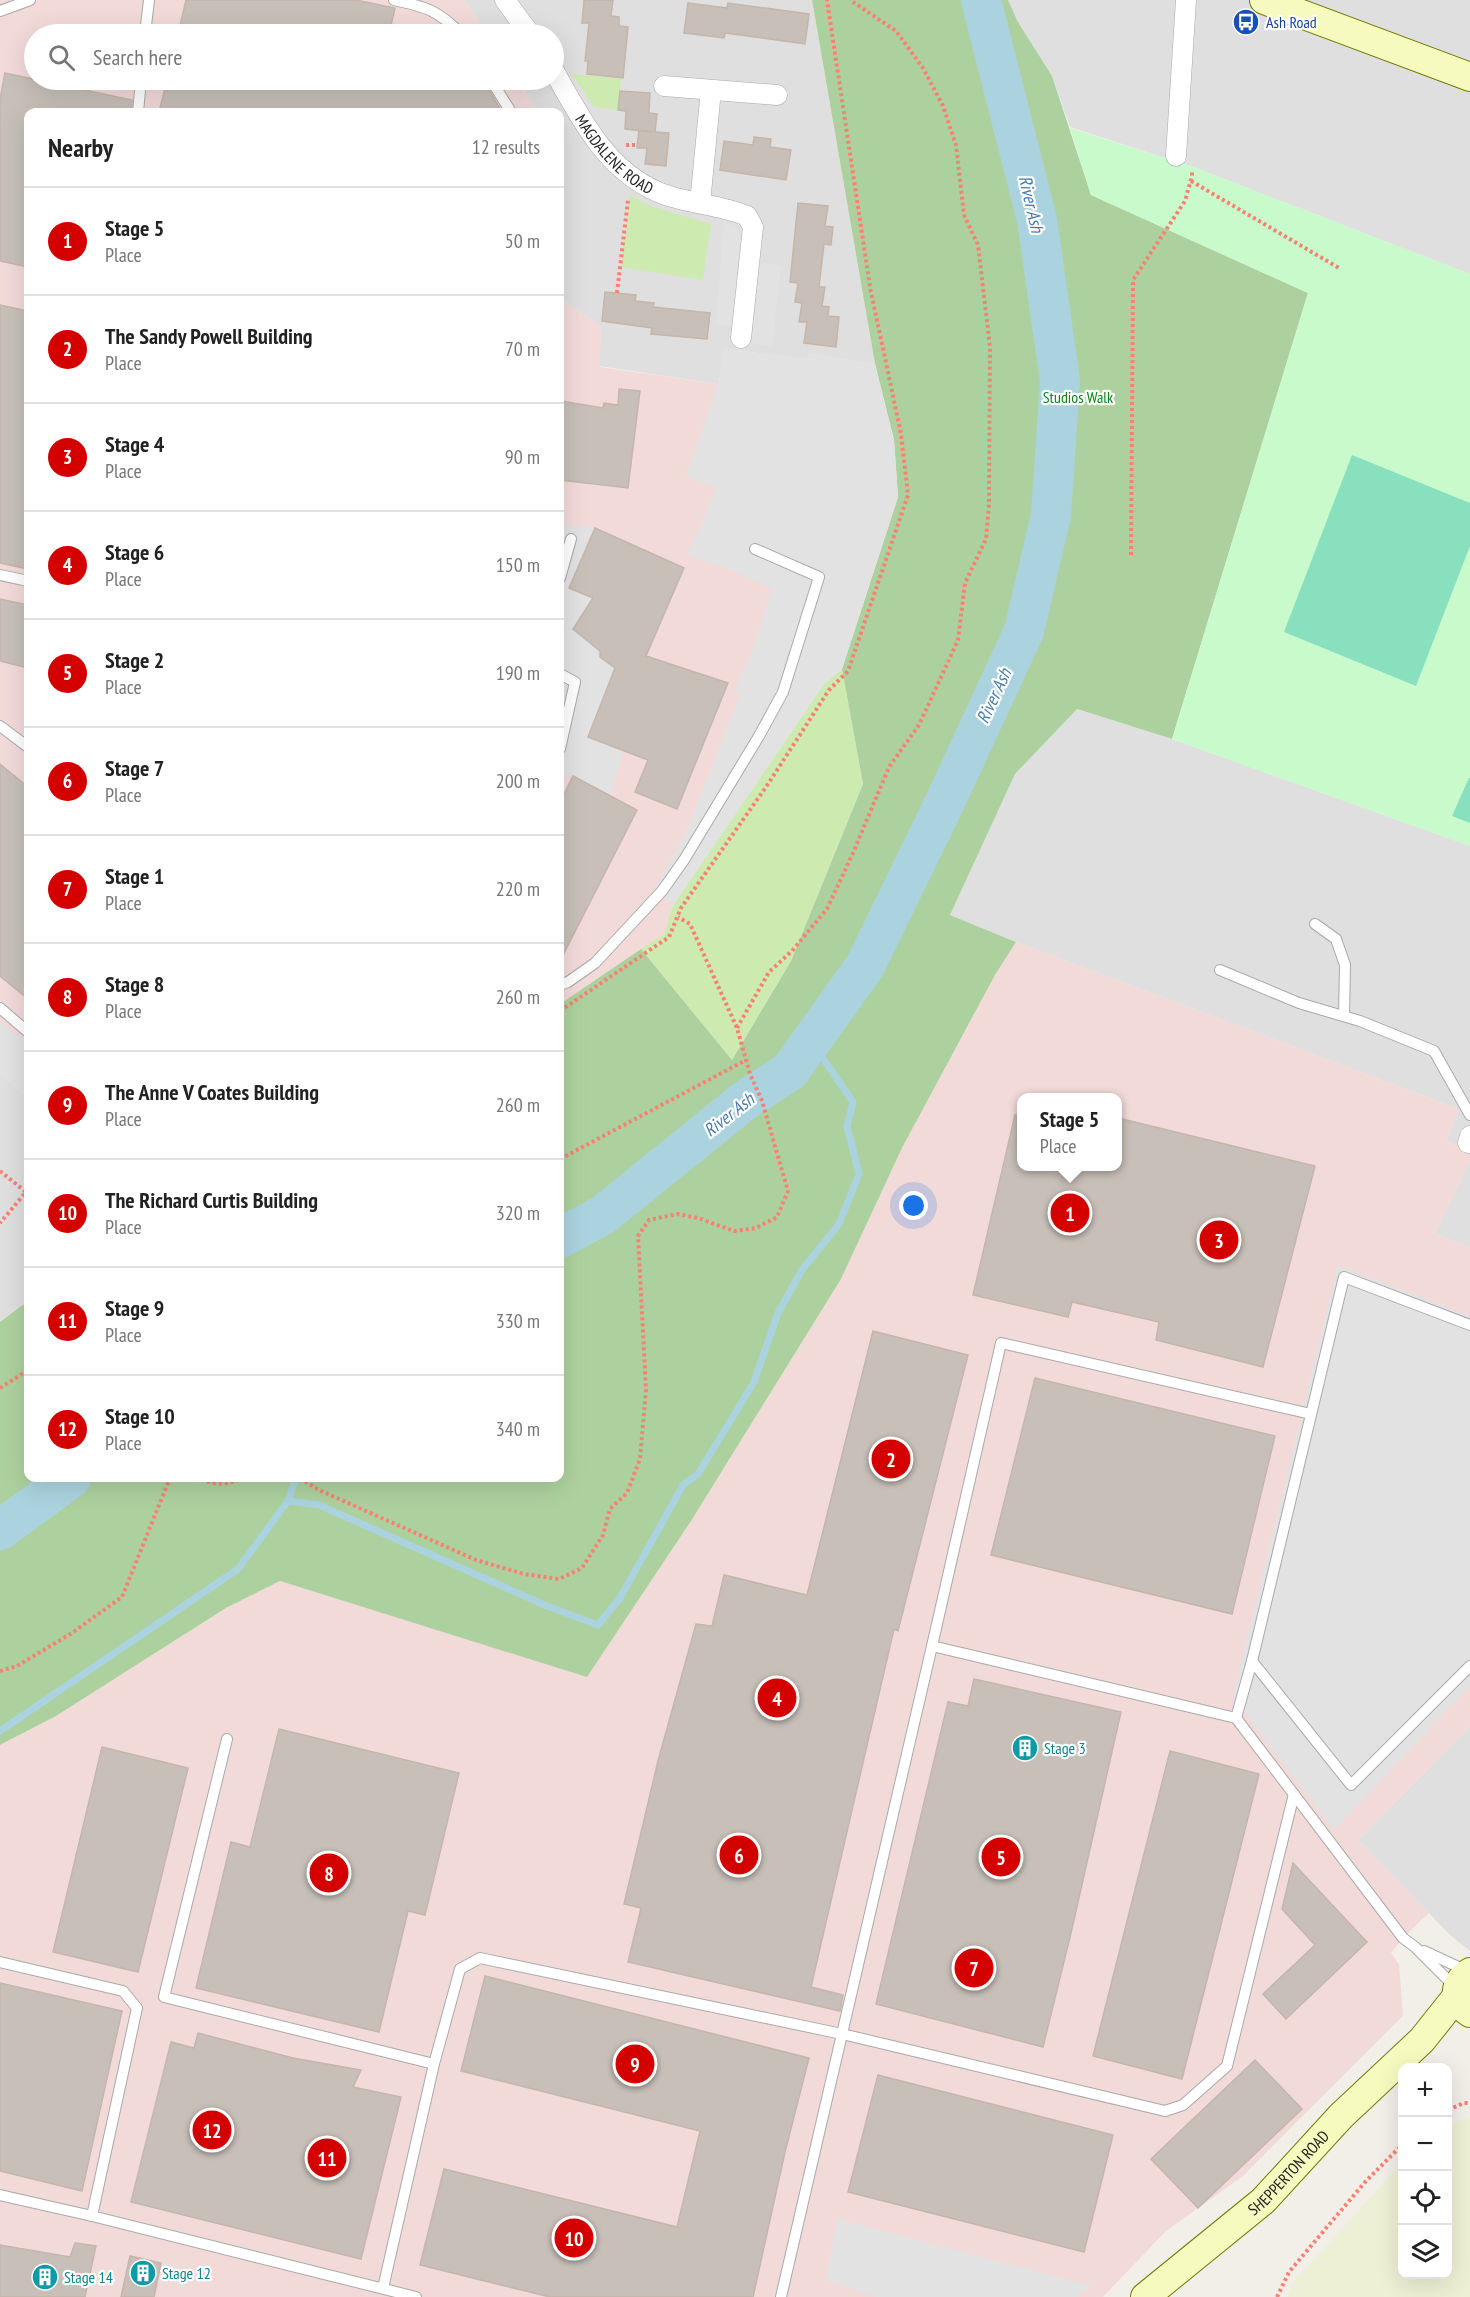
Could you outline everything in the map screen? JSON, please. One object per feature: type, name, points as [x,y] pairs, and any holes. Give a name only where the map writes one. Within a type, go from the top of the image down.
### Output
[{"type":"main road","points":[[1264,0],[1470,77]]},
{"type":"main road","name":"SHEPPERTON ROAD","points":[[1147,2296],[1263,2201],[1341,2116],[1422,2040],[1444,2029],[1465,1992]]},
{"type":"street","points":[[1176,156],[1186,0]]},
{"type":"street","points":[[510,2],[524,24]]},
{"type":"street","points":[[664,86],[777,95]]},
{"type":"street","name":"MAGDALENE ROAD","points":[[564,87],[601,148],[630,175],[658,192],[741,213],[751,221],[753,227],[741,338]]},
{"type":"street","points":[[699,203],[711,90]]},
{"type":"lane","points":[[0,11],[30,0]]},
{"type":"lane","points":[[146,24],[149,0]]},
{"type":"lane","points":[[394,0],[422,6],[445,18],[451,24]]},
{"type":"lane","points":[[138,108],[140,90]]},
{"type":"lane","points":[[497,90],[508,108]]},
{"type":"lane","points":[[564,564],[571,539]]},
{"type":"lane","points":[[564,984],[595,963],[662,891],[727,790],[783,692],[819,577],[755,549]]},
{"type":"lane","points":[[0,575],[24,580]]},
{"type":"lane","points":[[564,676],[574,682],[564,730]]},
{"type":"lane","points":[[0,726],[24,744]]},
{"type":"lane","points":[[1315,924],[1336,939],[1346,965],[1344,1016]]},
{"type":"lane","points":[[1220,970],[1299,1003],[1344,1016],[1434,1051],[1470,1114]]},
{"type":"lane","points":[[0,1008],[24,1029]]},
{"type":"lane","points":[[1236,1718],[1252,1661],[1344,1277],[1470,1325]]},
{"type":"lane","points":[[781,2297],[1001,1343],[1311,1414]]},
{"type":"lane","points":[[932,1646],[1236,1718],[1403,1938],[1465,1992]]},
{"type":"lane","points":[[1252,1661],[1351,1785],[1470,1666]]},
{"type":"lane","points":[[227,1738],[164,1997],[434,2064]]},
{"type":"lane","points":[[383,2288],[434,2064],[460,1969],[480,1958],[842,2034],[1165,2111],[1183,2105],[1227,2066],[1294,1794]]},
{"type":"lane","points":[[1415,1947],[1465,1992]]},
{"type":"lane","points":[[0,1962],[123,1991],[137,2008],[92,2216]]},
{"type":"lane","points":[[0,2195],[416,2297]]},
{"type":"path","points":[[564,1008],[669,937],[681,908],[766,787],[829,690],[848,671],[908,495],[901,434],[870,286],[827,0]]},
{"type":"path","points":[[737,1028],[769,972],[792,951],[827,909],[889,767],[919,725],[958,640],[965,583],[986,539],[989,504],[990,347],[978,245],[964,214],[956,145],[943,106],[923,68],[896,31],[850,0]]},
{"type":"path","points":[[1131,555],[1133,280],[1185,201],[1191,181],[1191,161],[1176,156]]},
{"type":"path","points":[[617,293],[630,175]]},
{"type":"path","points":[[1191,181],[1339,268]]},
{"type":"path","points":[[307,1482],[319,1490],[476,1560],[524,1574],[559,1579],[582,1568],[603,1535],[610,1509],[627,1493],[640,1459],[646,1390],[638,1236],[649,1220],[677,1214],[698,1218],[734,1231],[756,1228],[777,1216],[788,1191],[762,1101],[750,1074],[737,1028],[690,924],[678,916]]},
{"type":"path","points":[[564,1157],[746,1060]]},
{"type":"path","points":[[0,1171],[24,1190]]},
{"type":"path","points":[[0,1223],[24,1194]]},
{"type":"path","points":[[0,1388],[24,1373]]},
{"type":"path","points":[[0,1671],[17,1666],[72,1633],[122,1597],[168,1482]]},
{"type":"path","points":[[208,1482],[232,1482]]},
{"type":"path","points":[[1452,2108],[1470,2103]]},
{"type":"path","points":[[1276,2297],[1289,2272],[1366,2181],[1398,2149]]},
{"type":"shaded area","points":[[0,0],[464,0],[480,24],[24,24],[24,90],[524,90],[535,108],[24,108],[24,1094],[0,1075]]},
{"type":"shaded area","points":[[464,0],[812,0],[875,364],[809,353],[807,359],[724,349],[718,384],[599,366],[601,326],[564,302],[564,108],[535,108],[524,90],[564,90],[564,24],[480,24]]},
{"type":"shaded area","points":[[1008,0],[1470,0],[1470,274],[1196,168],[1070,127],[1052,76],[1018,22]]},
{"type":"shaded area","points":[[724,222],[736,226],[741,239],[761,262],[781,266],[772,346],[730,342],[732,326],[716,324]]},
{"type":"shaded area","points":[[564,302],[601,326],[600,367],[718,384],[724,349],[807,359],[808,353],[875,364],[842,669],[824,684],[672,907],[664,934],[564,1001]]},
{"type":"shaded area","points":[[724,349],[807,359],[808,353],[875,364],[894,440],[898,497],[842,669],[824,684],[672,907],[657,885],[686,832],[740,695],[735,691],[753,649],[772,589],[729,569],[688,555],[716,488],[686,476],[718,384]]},
{"type":"shaded area","points":[[564,524],[595,528],[569,587],[593,598],[573,629],[600,651],[600,657],[616,666],[589,737],[624,751],[610,796],[573,776],[564,777]]},
{"type":"shaded area","points":[[1076,709],[1172,739],[1470,846],[1470,1150],[1446,1141],[1459,1109],[950,915],[1015,774]]},
{"type":"shaded area","points":[[1016,942],[1459,1109],[1446,1141],[1470,1150],[1470,1160],[1435,1234],[1470,1247],[1470,1726],[1358,1840],[1429,1913],[1391,1953],[1399,1964],[1403,2016],[1243,2176],[1166,2231],[1103,2297],[0,2297],[0,1745],[56,1716],[226,1608],[280,1581],[587,1676],[691,1521],[841,1279],[902,1148],[995,975]]},
{"type":"shaded area","points":[[0,1022],[24,1040],[24,1094],[0,1075]]},
{"type":"shaded area","points":[[0,1075],[24,1094],[24,1304],[0,1322]]},
{"type":"shaded area","points":[[1470,1160],[1470,1247],[1435,1234]]},
{"type":"shaded area","points":[[1338,1265],[1470,1316],[1470,1686],[1334,1830],[1233,1697]]},
{"type":"shaded area","points":[[1470,1726],[1470,1951],[1450,1935],[1358,1840]]},
{"type":"shaded area","points":[[837,2219],[1092,2286],[1078,2297],[876,2297],[826,2280]]},
{"type":"green space","name":"Studios Walk","points":[[812,0],[1008,0],[1018,22],[1052,76],[1091,195],[1308,293],[1172,739],[1077,709],[1015,774],[950,915],[1016,942],[995,975],[902,1148],[841,1279],[691,1521],[587,1677],[280,1581],[226,1608],[56,1716],[0,1745],[0,1322],[24,1304],[24,1482],[564,1482],[564,1001],[641,949],[732,1060],[791,961],[863,784],[842,669],[898,497],[894,440],[875,364]]},
{"type":"green space","points":[[572,74],[621,79],[618,110],[594,107]]},
{"type":"green space","points":[[1070,128],[1196,168],[1470,274],[1470,846],[1172,739],[1308,293],[1091,195]]},
{"type":"green space","points":[[630,195],[651,206],[711,224],[703,280],[621,267]]},
{"type":"green space","points":[[1352,455],[1470,503],[1470,546],[1416,686],[1284,632]]},
{"type":"green space","points":[[842,669],[863,784],[791,961],[732,1060],[641,949],[664,934],[672,907],[824,684]]},
{"type":"green space","points":[[1470,778],[1470,823],[1452,816]]},
{"type":"green space","points":[[1470,2118],[1470,2297],[1287,2297],[1293,2282],[1398,2167],[1398,2279],[1452,2279],[1452,2123]]},
{"type":"building","points":[[186,0],[356,0],[395,8],[391,24],[180,24]]},
{"type":"building","points":[[584,0],[613,0],[611,16],[619,17],[619,26],[628,27],[623,78],[587,74],[588,61],[585,61],[589,23],[582,23]]},
{"type":"building","points":[[688,3],[727,8],[728,3],[809,14],[805,44],[725,33],[724,38],[684,33]]},
{"type":"building","points":[[5,73],[24,77],[24,90],[85,90],[132,100],[131,108],[24,108],[24,266],[0,261],[0,99]]},
{"type":"building","points":[[164,90],[489,90],[500,108],[160,108]]},
{"type":"building","points":[[620,91],[650,93],[649,113],[657,114],[655,132],[669,133],[666,166],[645,164],[647,148],[637,148],[639,130],[625,129],[626,111],[618,110]]},
{"type":"building","points":[[754,137],[771,139],[770,147],[791,150],[786,180],[720,170],[724,141],[753,145]]},
{"type":"building","points":[[798,203],[828,206],[825,226],[833,227],[831,245],[824,244],[819,287],[825,287],[822,306],[829,307],[828,316],[839,317],[836,347],[804,343],[807,322],[799,322],[802,303],[795,302],[798,283],[790,282]]},
{"type":"building","points":[[605,292],[636,295],[635,301],[654,303],[653,307],[710,313],[707,339],[651,334],[652,328],[602,321]]},
{"type":"building","points":[[0,305],[24,310],[24,568],[0,563]]},
{"type":"building","points":[[619,389],[640,391],[628,488],[564,480],[564,402],[603,408],[604,403],[618,405]]},
{"type":"building","points":[[595,528],[684,568],[646,656],[728,683],[677,809],[635,792],[648,760],[588,737],[615,668],[600,657],[600,651],[573,629],[593,598],[569,588]]},
{"type":"building","points":[[0,599],[24,604],[24,667],[0,661]]},
{"type":"building","points":[[0,764],[24,784],[24,996],[0,976]]},
{"type":"building","points":[[573,776],[637,810],[564,953],[564,794]]},
{"type":"building","points":[[1015,1115],[1017,1115],[1017,1171],[1122,1171],[1122,1119],[1315,1166],[1263,1367],[1156,1340],[1159,1322],[1072,1302],[1068,1317],[973,1295]]},
{"type":"building","points":[[873,1331],[968,1355],[898,1631],[894,1629],[811,1987],[843,1995],[840,2011],[628,1962],[641,1908],[624,1904],[658,1761],[696,1624],[712,1626],[724,1575],[807,1595]]},
{"type":"building","points":[[1035,1378],[1275,1436],[1232,1614],[991,1555]]},
{"type":"building","points":[[974,1679],[1121,1712],[1043,2047],[876,2004],[948,1702],[968,1706]]},
{"type":"building","points":[[279,1729],[459,1773],[425,1915],[408,1911],[379,2032],[196,1988],[231,1842],[250,1847]]},
{"type":"building","points":[[102,1747],[188,1768],[138,1972],[53,1952]]},
{"type":"building","points":[[1170,1751],[1259,1774],[1182,2079],[1093,2056]]},
{"type":"building","points":[[1293,1863],[1367,1942],[1286,2019],[1263,1994],[1315,1945],[1282,1909]]},
{"type":"building","points":[[485,1976],[809,2058],[785,2152],[753,2297],[550,2297],[420,2265],[444,2169],[677,2227],[700,2131],[461,2071]]},
{"type":"building","points":[[0,1983],[122,2011],[82,2191],[0,2171]]},
{"type":"building","points":[[198,2033],[293,2058],[361,2070],[353,2087],[401,2097],[361,2259],[131,2202],[171,2042],[194,2048]]},
{"type":"building","points":[[1255,2060],[1302,2109],[1198,2208],[1151,2159]]},
{"type":"building","points":[[878,2075],[1113,2135],[1084,2252],[848,2192]]},
{"type":"building","name":"Stage 14","points":[[75,2243],[96,2246],[85,2297],[0,2297],[0,2245],[70,2257]]},
{"type":"building","points":[[130,2256],[161,2263],[154,2297],[121,2297]]},
{"type":"waterway","name":"River Ash","points":[[564,1236],[603,1215],[744,1101],[790,1071],[865,966],[944,804],[1024,631],[1051,515],[1060,381],[1037,220],[981,0]]},
{"type":"waterway","points":[[288,1501],[319,1505],[547,1606],[598,1625],[620,1598],[683,1485],[698,1474],[754,1382],[778,1313],[802,1270],[839,1224],[859,1174],[847,1126],[853,1102],[811,1041]]},
{"type":"waterway","name":"River Ash","points":[[0,1530],[66,1482]]},
{"type":"waterway","points":[[0,1731],[238,1569],[288,1501],[295,1482]]},
{"type":"place","name":"Ash Road","points":[[1246,22]]},
{"type":"place","name":"Stage 5","points":[[1070,1213]]},
{"type":"place","name":"Stage 4","points":[[1219,1240]]},
{"type":"place","name":"The Sandy Powell Building","points":[[891,1459]]},
{"type":"place","name":"Stage 6","points":[[777,1698]]},
{"type":"place","name":"Stage 3","points":[[1025,1748]]},
{"type":"place","name":"Stage 7","points":[[739,1855]]},
{"type":"place","name":"Stage 2","points":[[1001,1857]]},
{"type":"place","name":"Stage 8","points":[[329,1873]]},
{"type":"place","name":"Stage 1","points":[[974,1968]]},
{"type":"place","name":"The Anne V Coates Building","points":[[635,2064]]},
{"type":"place","name":"Stage 10","points":[[212,2130]]},
{"type":"place","name":"Stage 9","points":[[327,2158]]},
{"type":"place","name":"The Richard Curtis Building","points":[[574,2238]]},
{"type":"place","name":"Stage 12","points":[[143,2273]]},
{"type":"place","name":"Stage 14","points":[[45,2277]]}]
